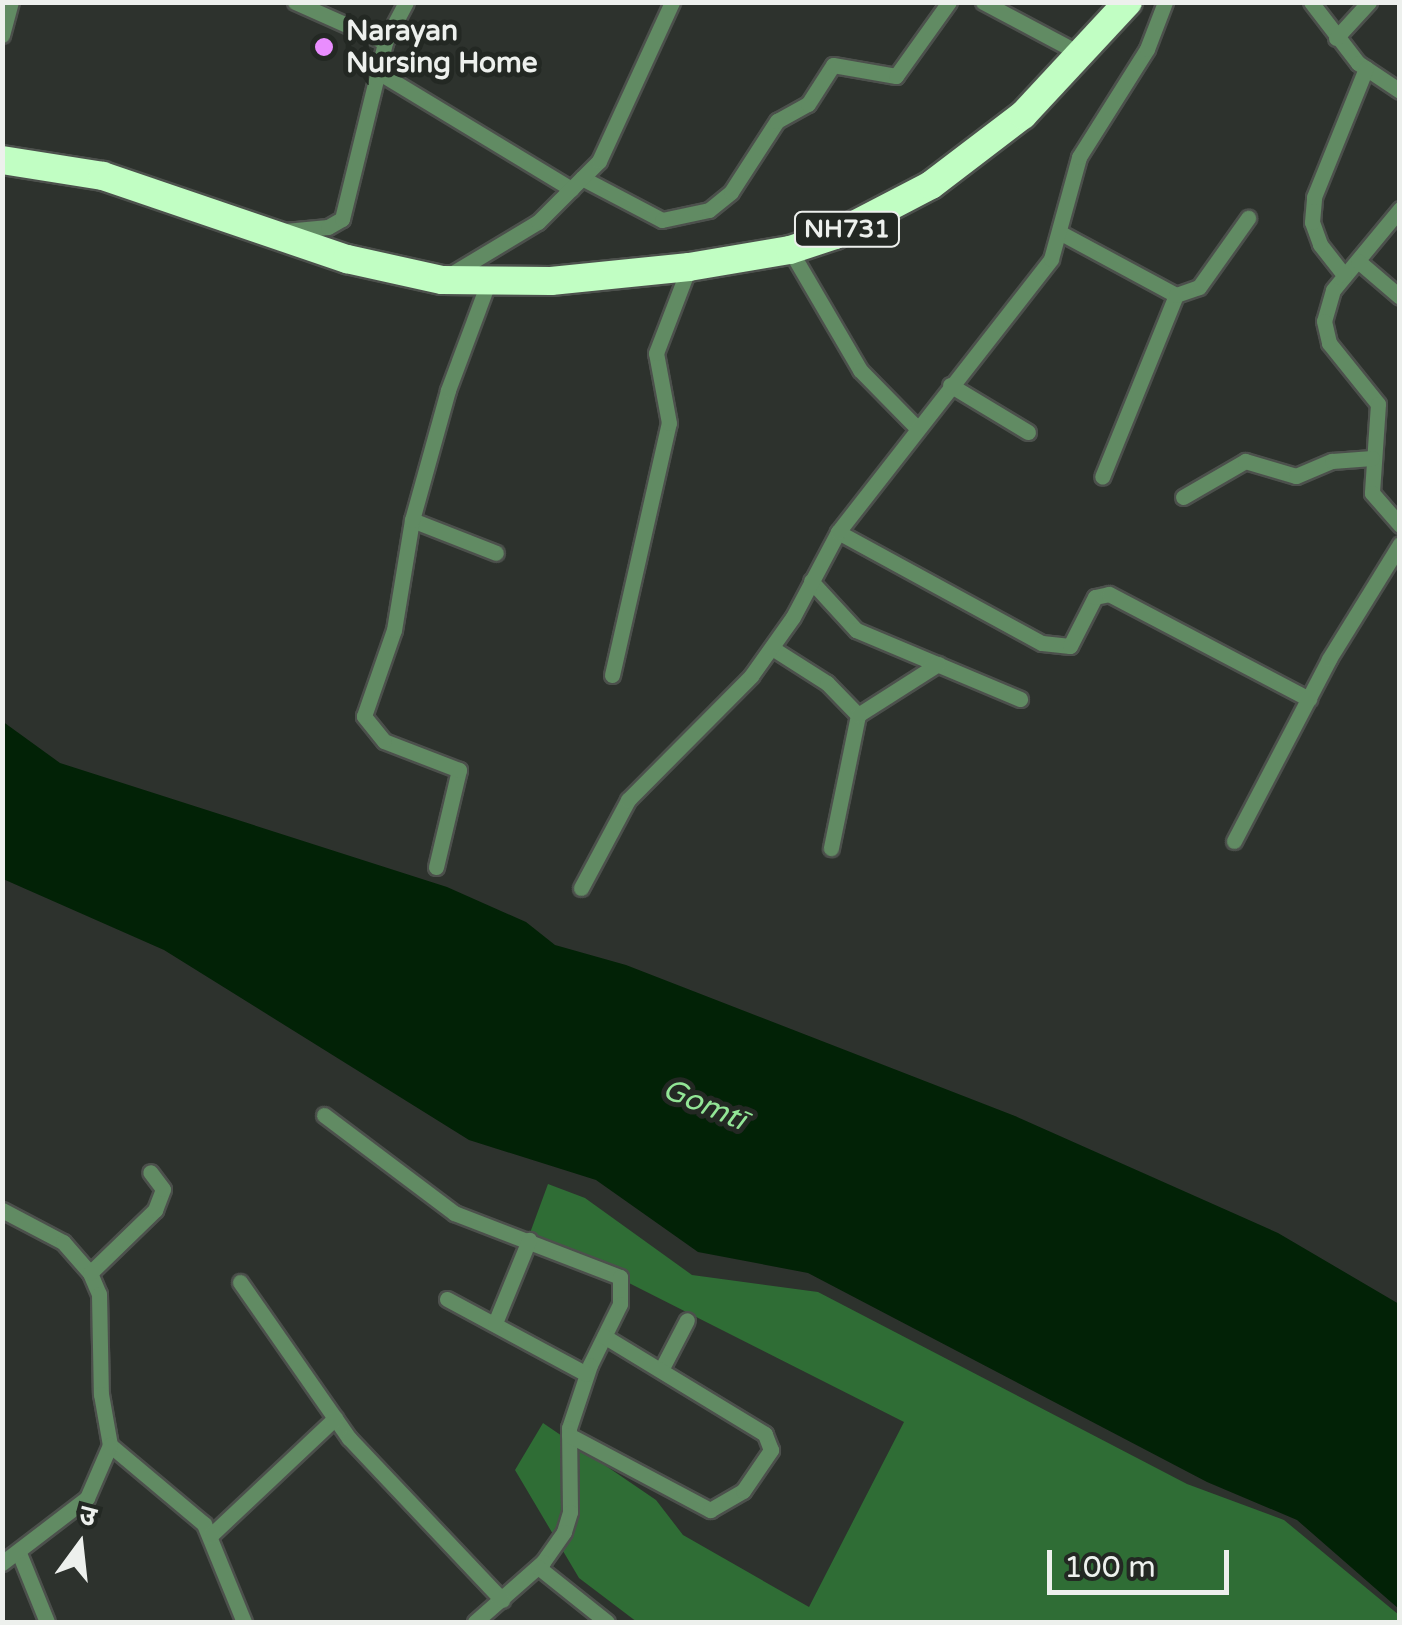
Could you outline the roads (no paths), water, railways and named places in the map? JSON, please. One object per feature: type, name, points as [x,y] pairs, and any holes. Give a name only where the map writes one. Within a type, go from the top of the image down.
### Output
[{"type":"highway","name":"NH731","points":[[2,160],[103,176],[268,233],[442,280],[488,283],[689,267],[790,250],[863,222],[931,186],[986,148],[1128,2]]},
{"type":"street","points":[[295,2],[385,42]]},
{"type":"street","points":[[268,233],[328,227],[342,218],[385,42],[406,2]]},
{"type":"street","points":[[442,280],[538,222],[577,184],[614,136],[672,2]]},
{"type":"street","points":[[378,72],[577,184],[662,220],[709,210],[731,192],[777,121],[808,104],[833,65],[896,76],[949,2]]},
{"type":"street","points":[[983,2],[1081,54]]},
{"type":"street","points":[[582,888],[639,785],[733,695],[772,648],[838,532],[1051,259],[1079,158],[1146,50],[1164,2]]},
{"type":"street","points":[[1311,2],[1336,38],[1366,68],[1400,91]]},
{"type":"street","points":[[1336,38],[1369,2]]},
{"type":"street","points":[[1344,275],[1320,244],[1313,209],[1326,159],[1366,68]]},
{"type":"street","points":[[1400,209],[1344,275],[1328,303],[1324,330],[1378,404],[1372,493],[1400,526]]},
{"type":"street","points":[[1059,232],[1176,295],[1200,287],[1248,218]]},
{"type":"street","points":[[790,250],[860,370],[917,428]]},
{"type":"street","points":[[1358,262],[1400,297]]},
{"type":"street","points":[[612,674],[670,423],[656,353],[689,267]]},
{"type":"street","points":[[436,867],[459,770],[384,741],[364,716],[394,630],[412,520],[448,390],[488,283]]},
{"type":"street","points":[[1102,477],[1176,295]]},
{"type":"street","points":[[950,385],[1028,432]]},
{"type":"street","points":[[1183,497],[1245,461],[1296,476],[1332,461],[1372,458]]},
{"type":"street","points":[[412,520],[496,553]]},
{"type":"street","points":[[838,532],[1042,643],[1070,646],[1095,596],[1109,594],[1309,700]]},
{"type":"street","points":[[1234,841],[1309,700],[1400,544]]},
{"type":"street","points":[[811,582],[856,630],[1020,699]]},
{"type":"street","points":[[772,648],[827,683],[858,715]]},
{"type":"street","points":[[831,848],[858,715],[938,664]]},
{"type":"street","points":[[324,1114],[428,1197],[620,1277],[620,1304],[586,1374],[569,1436],[570,1512],[538,1567],[475,1622]]},
{"type":"street","points":[[90,1273],[156,1210],[163,1189],[150,1172]]},
{"type":"street","points":[[2,1210],[63,1242],[90,1273],[99,1294],[101,1394],[110,1445],[87,1498],[2,1563]]},
{"type":"street","points":[[496,1322],[529,1240]]},
{"type":"street","points":[[240,1282],[335,1418],[502,1600]]},
{"type":"street","points":[[447,1299],[496,1322],[586,1374]]},
{"type":"street","points":[[661,1370],[688,1320]]},
{"type":"street","points":[[569,1436],[702,1507],[731,1501],[771,1450],[771,1440],[604,1336]]},
{"type":"street","points":[[210,1536],[335,1418]]},
{"type":"street","points":[[110,1445],[188,1508],[210,1536],[244,1622]]},
{"type":"street","points":[[18,1552],[47,1622]]},
{"type":"street","points":[[538,1567],[607,1622]]},
{"type":"water","name":"Gomtī","points":[[2,721],[60,763],[447,887],[526,922],[555,945],[626,965],[1015,1116],[1278,1233],[1399,1304],[1399,1609],[1297,1520],[1207,1482],[808,1273],[698,1252],[596,1180],[469,1140],[164,950],[3,879]]},
{"type":"place","name":"Narayan Nursing Home","points":[[324,47]]}]
